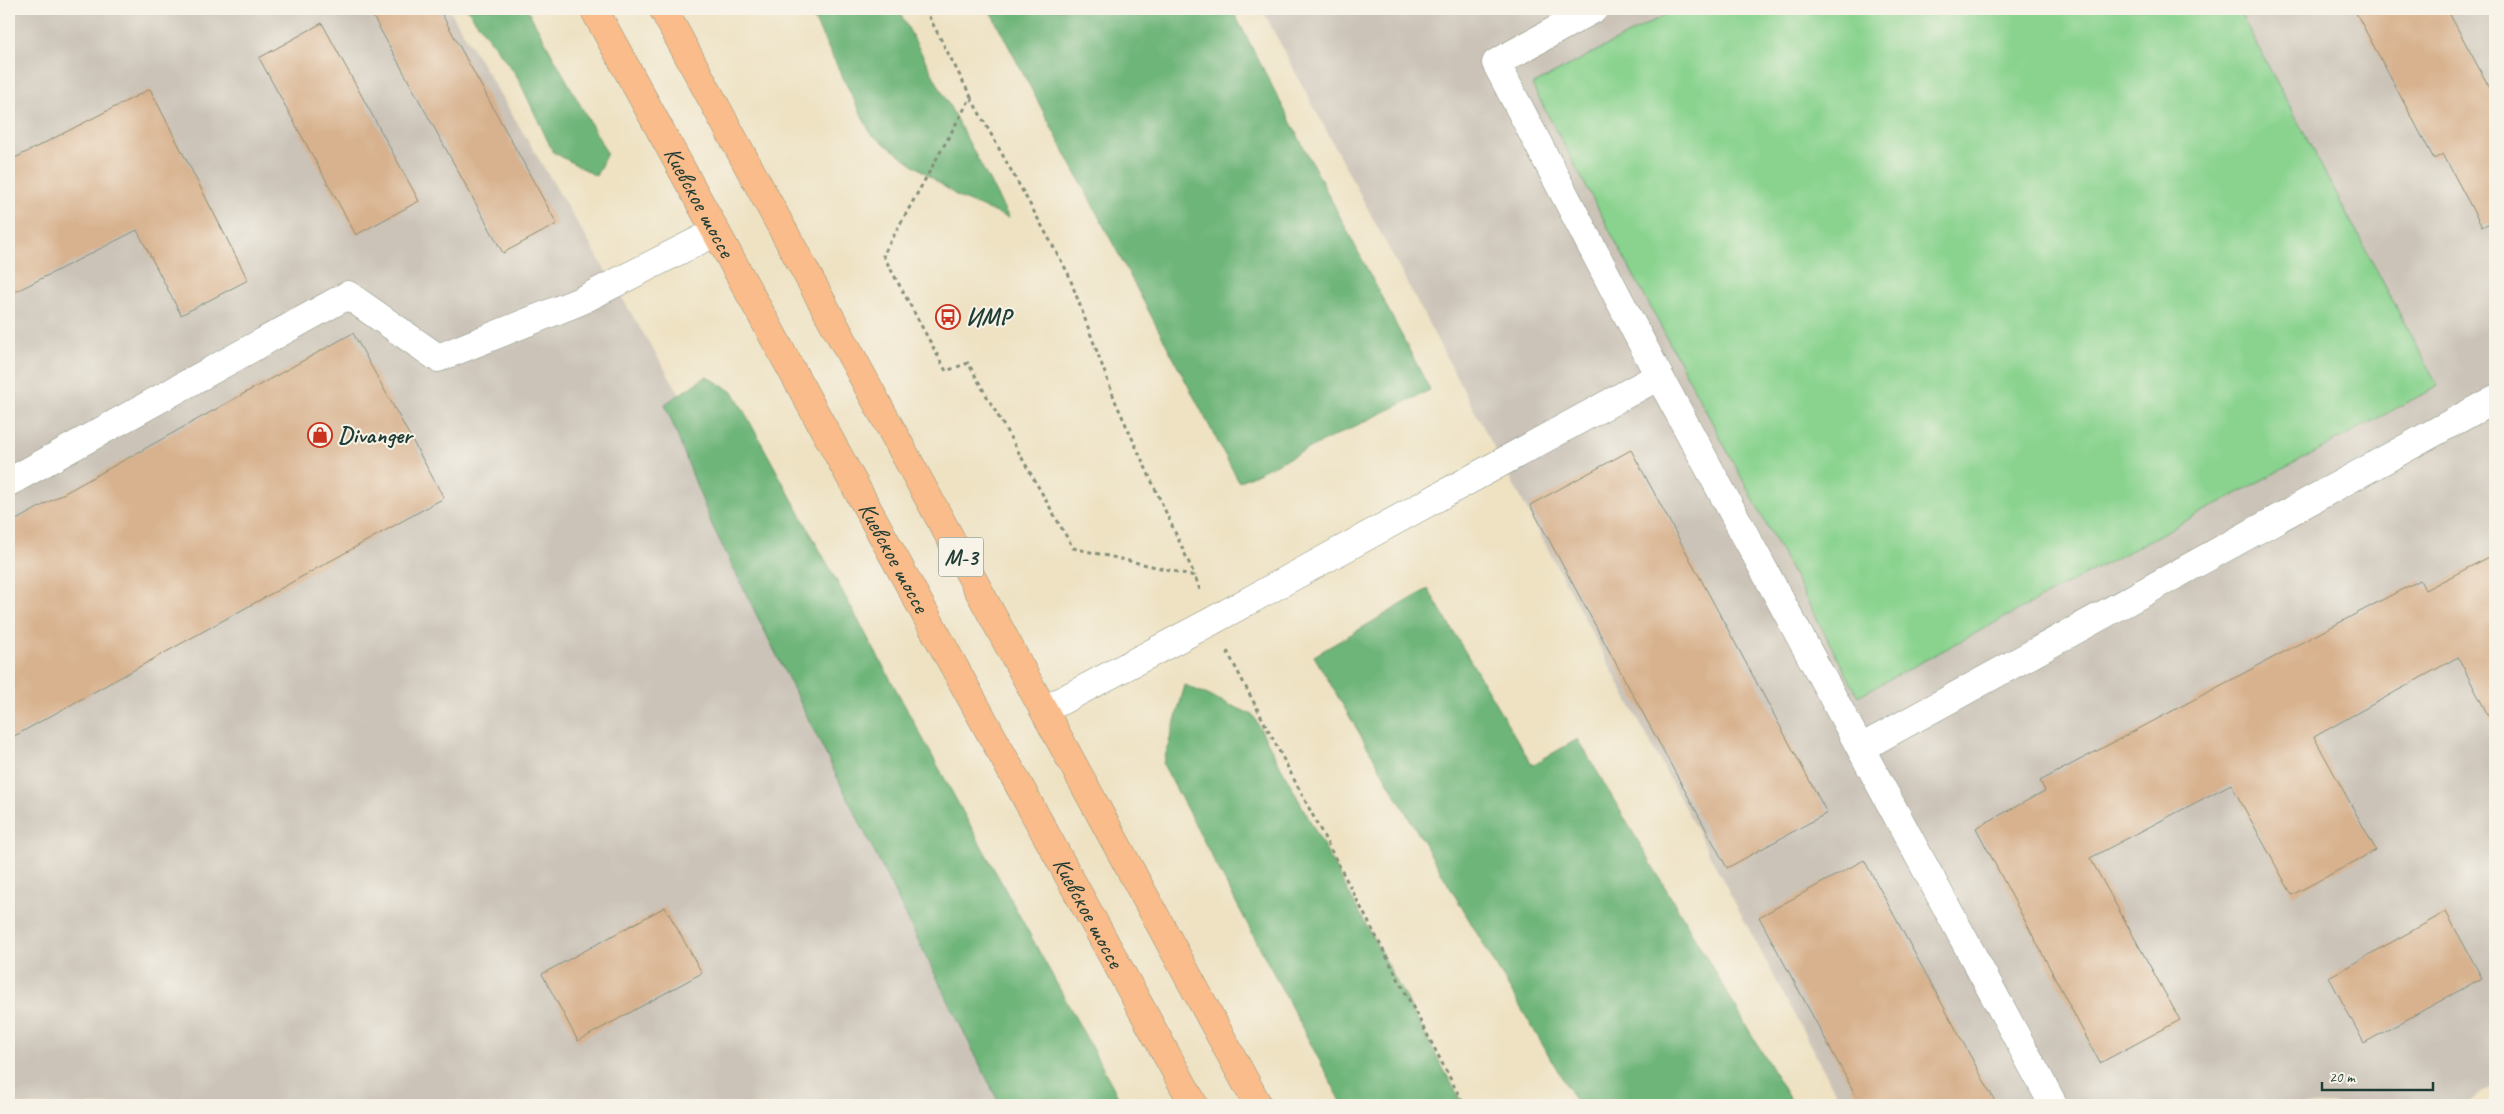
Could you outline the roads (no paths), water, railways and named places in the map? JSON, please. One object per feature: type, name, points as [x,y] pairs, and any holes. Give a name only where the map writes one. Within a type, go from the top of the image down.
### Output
[{"type":"highway","name":"Киевское шоссе","points":[[594,9],[714,233],[1194,1105]]},
{"type":"highway","name":"М-3","points":[[664,9],[1258,1105]]},
{"type":"lane","points":[[1594,9],[1496,63],[1660,376],[2053,1104]]},
{"type":"lane","points":[[9,482],[348,295],[438,358],[578,302],[714,233]]},
{"type":"lane","points":[[1044,710],[1212,621],[1660,376]]},
{"type":"lane","points":[[1861,748],[2495,399]]},
{"type":"place","name":"ИМР","points":[[948,317]]},
{"type":"place","name":"Divanger","points":[[320,435]]}]
